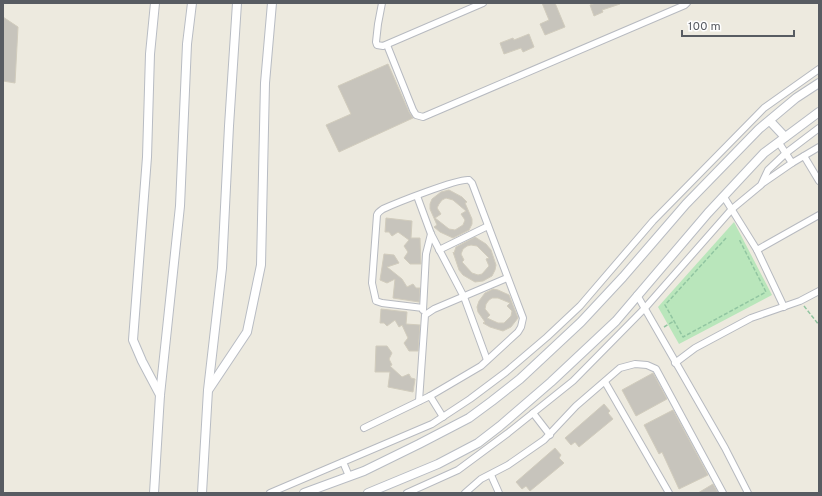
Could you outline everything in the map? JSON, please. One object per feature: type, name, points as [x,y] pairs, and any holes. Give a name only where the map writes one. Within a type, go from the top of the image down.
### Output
[{"type":"main road","points":[[155,3],[150,54],[147,156],[133,340],[160,395]]},
{"type":"main road","points":[[154,493],[160,395],[180,206],[187,44],[192,3]]},
{"type":"main road","points":[[202,493],[208,390],[222,268],[228,126],[237,3]]},
{"type":"main road","points":[[208,390],[247,332],[261,265],[265,83],[272,3]]},
{"type":"main road","points":[[304,493],[349,476],[412,448],[470,418],[520,379],[581,322],[623,277],[686,204],[759,129],[796,98],[819,83]]},
{"type":"main road","points":[[368,493],[438,464],[478,443],[500,426],[587,350],[616,321],[708,213],[764,154],[819,112]]},
{"type":"main road","points":[[770,120],[782,140]]},
{"type":"street","points":[[382,3],[376,42],[380,46],[387,45],[482,3]]},
{"type":"street","points":[[387,45],[413,110],[416,115],[423,117],[686,5],[687,3]]},
{"type":"street","points":[[270,493],[432,424],[470,399],[506,372],[580,306],[654,221],[764,108],[819,69]]},
{"type":"street","points":[[761,185],[768,170],[786,153],[819,128]]},
{"type":"street","points":[[782,140],[786,153],[792,162]]},
{"type":"street","points":[[406,493],[458,470],[508,433],[573,381],[645,308],[732,209],[792,162],[819,148]]},
{"type":"street","points":[[804,156],[819,182]]},
{"type":"street","points":[[364,428],[430,396],[481,366],[518,332],[522,323],[523,318],[506,278],[472,183],[469,180],[461,180],[417,196],[383,209],[377,215],[372,288],[375,298],[378,302],[423,308]]},
{"type":"street","points":[[417,196],[431,234],[464,297],[487,360]]},
{"type":"street","points":[[724,197],[757,250],[784,307]]},
{"type":"street","points":[[757,250],[819,215]]},
{"type":"street","points":[[439,250],[488,226]]},
{"type":"street","points":[[419,401],[425,316],[423,308],[426,254],[431,234]]},
{"type":"street","points":[[425,316],[434,309],[506,278]]},
{"type":"street","points":[[676,363],[695,348],[751,318],[800,302],[819,291]]},
{"type":"street","points":[[637,295],[725,448],[748,493]]},
{"type":"street","points":[[466,493],[477,483],[508,465],[550,435],[576,406],[620,368],[630,364],[647,365],[656,369],[723,493]]},
{"type":"street","points":[[605,382],[669,493]]},
{"type":"street","points":[[430,396],[443,417]]},
{"type":"street","points":[[533,413],[550,435]]},
{"type":"street","points":[[343,462],[349,476]]},
{"type":"street","points":[[490,475],[499,493]]},
{"type":"path","points":[[726,238],[665,305],[683,337],[766,292],[739,239]]},
{"type":"path","points":[[800,302],[819,325]]},
{"type":"path","points":[[658,330],[674,321]]},
{"type":"green space","points":[[734,222],[772,295],[679,344],[658,307]]},
{"type":"building","points":[[542,3],[555,3],[565,27],[545,35],[540,24],[549,20]]},
{"type":"building","points":[[596,3],[620,4],[602,10],[603,12],[594,16],[590,5]]},
{"type":"building","points":[[3,17],[18,27],[15,83],[3,81]]},
{"type":"building","points":[[529,34],[534,47],[523,52],[521,48],[504,54],[500,43],[513,38],[514,40]]},
{"type":"building","points":[[388,64],[413,118],[339,152],[326,125],[351,114],[338,86]]},
{"type":"building","points":[[449,190],[462,197],[467,202],[465,203],[472,219],[472,224],[469,230],[453,238],[440,232],[434,227],[437,225],[430,209],[430,204],[432,199],[441,192]],"holes":[[[446,198],[453,200],[466,211],[461,214],[465,220],[463,225],[455,230],[449,229],[435,218],[441,214],[437,208],[442,200]]]},
{"type":"building","points":[[386,218],[412,221],[411,238],[420,238],[421,264],[410,264],[404,258],[408,252],[404,246],[409,240],[398,232],[392,236],[389,232],[385,232]]},
{"type":"building","points":[[475,237],[486,244],[491,250],[496,265],[492,276],[483,281],[475,282],[463,275],[459,270],[453,252],[454,253],[456,247]],"holes":[[[467,246],[477,246],[489,258],[486,259],[489,266],[482,274],[478,275],[472,273],[462,262],[464,260],[461,254],[463,249]]]},
{"type":"building","points":[[384,254],[394,255],[399,263],[387,267],[402,279],[407,287],[413,284],[416,288],[420,288],[419,302],[393,298],[395,279],[387,283],[380,280]]},
{"type":"building","points":[[493,289],[509,295],[518,318],[511,327],[503,331],[483,323],[485,322],[478,312],[477,307],[479,301],[485,293]],"holes":[[[492,298],[498,298],[510,303],[507,306],[512,311],[511,316],[504,323],[498,323],[487,318],[490,315],[485,309],[486,304]]]},
{"type":"building","points":[[381,309],[407,312],[406,324],[420,325],[418,351],[409,351],[404,343],[408,338],[402,325],[399,327],[395,320],[387,326],[384,323],[380,323]]},
{"type":"building","points":[[376,346],[387,346],[392,353],[389,359],[392,365],[390,366],[402,377],[409,374],[411,378],[415,379],[413,392],[388,387],[390,372],[375,372]]},
{"type":"building","points":[[653,373],[667,399],[636,416],[622,390]]},
{"type":"building","points":[[604,404],[610,411],[608,413],[613,419],[579,447],[575,442],[571,445],[565,438]]},
{"type":"building","points":[[673,410],[708,475],[679,489],[662,452],[659,454],[644,425]]},
{"type":"building","points":[[555,448],[561,455],[559,458],[564,463],[530,491],[526,486],[522,489],[516,482]]},
{"type":"building","points":[[713,484],[718,493],[698,493]]}]
